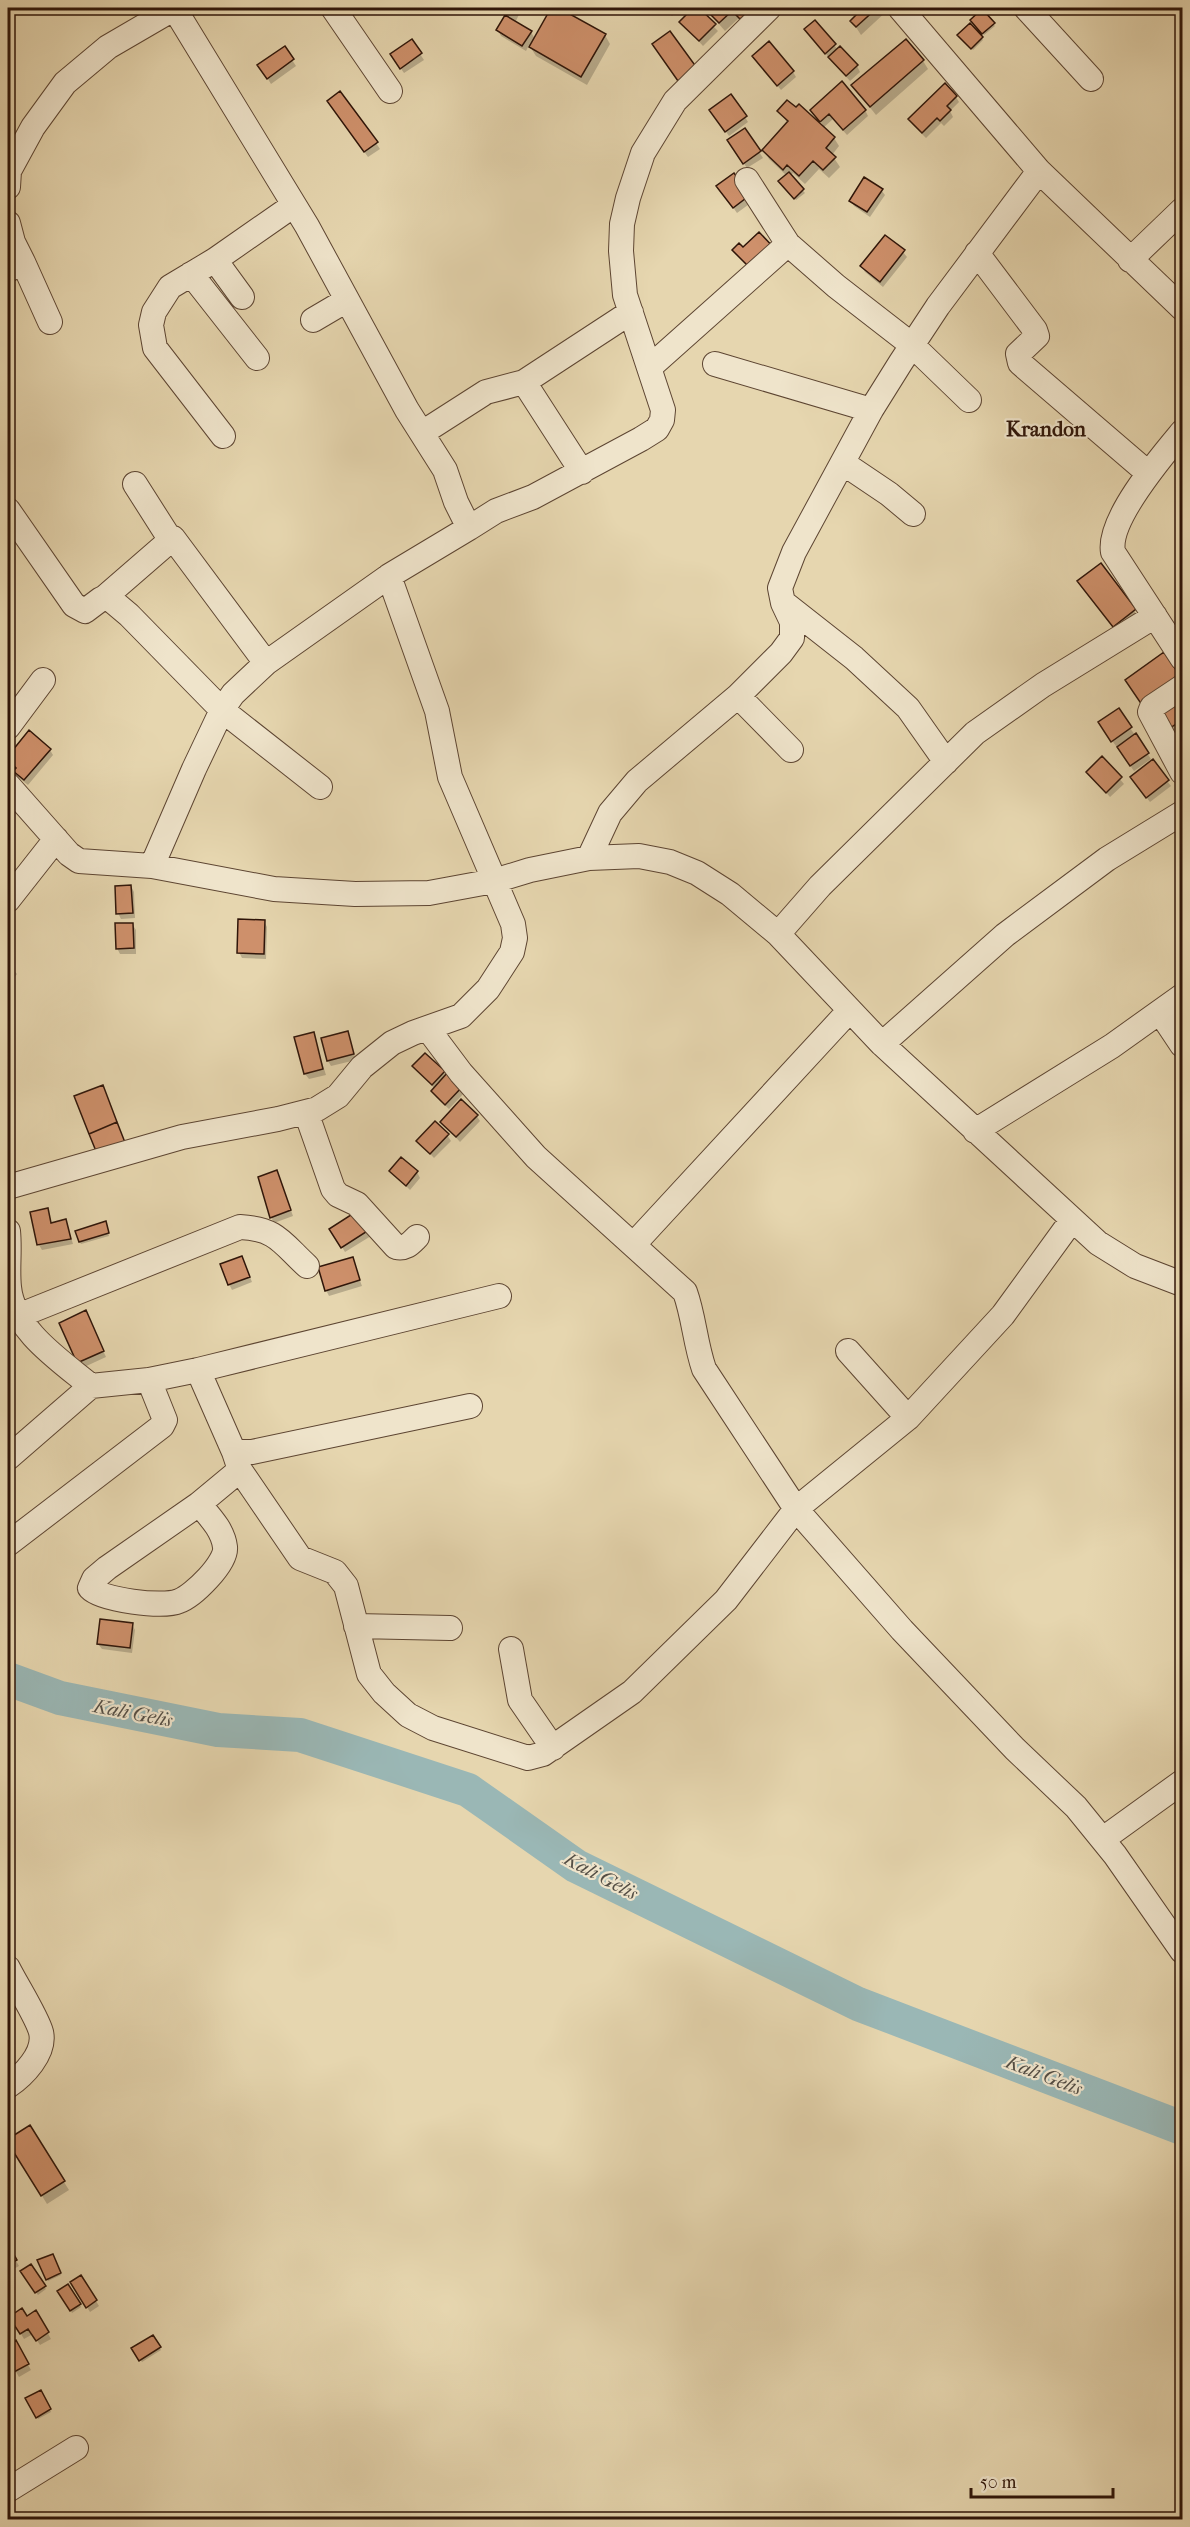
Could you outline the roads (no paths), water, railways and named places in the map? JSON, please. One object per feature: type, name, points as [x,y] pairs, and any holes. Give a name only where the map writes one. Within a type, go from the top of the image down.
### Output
[{"type":"street","points":[[8,187],[9,171],[33,127],[65,83],[108,47],[174,8],[294,205],[445,470],[456,502],[469,528]]},
{"type":"street","points":[[333,8],[390,91]]},
{"type":"street","points":[[152,866],[222,710],[233,694],[266,663],[389,576],[496,511],[533,497],[657,429],[662,420],[663,410],[625,295],[621,251],[622,224],[643,153],[675,101],[769,8]]},
{"type":"street","points":[[900,8],[1039,171],[1182,308]]},
{"type":"street","points":[[1026,8],[1091,79]]},
{"type":"street","points":[[590,858],[610,813],[637,781],[738,696],[781,653],[792,638],[792,622],[783,603],[780,588],[794,552],[871,411],[912,345],[938,306],[1039,171]]},
{"type":"street","points":[[747,180],[788,244],[836,286],[912,345],[969,400]]},
{"type":"street","points":[[223,436],[155,348],[150,325],[160,301],[170,287],[215,260],[294,205]]},
{"type":"street","points":[[1130,260],[1182,210]]},
{"type":"street","points":[[8,223],[13,242],[15,266],[50,322]]},
{"type":"street","points":[[650,367],[788,244]]},
{"type":"street","points":[[977,253],[1035,330],[1037,336],[1034,341],[1018,354],[1020,363],[1148,473]]},
{"type":"street","points":[[215,260],[242,297]]},
{"type":"street","points":[[191,274],[257,358]]},
{"type":"street","points":[[313,320],[347,300]]},
{"type":"street","points":[[422,433],[486,392],[524,382],[631,312]]},
{"type":"street","points":[[715,364],[871,411]]},
{"type":"street","points":[[524,382],[582,472]]},
{"type":"street","points":[[1182,432],[1148,473],[1120,522],[1112,544],[1113,552],[1182,658]]},
{"type":"street","points":[[843,463],[889,494],[913,514]]},
{"type":"street","points":[[135,484],[170,539],[176,541],[266,663]]},
{"type":"street","points":[[8,510],[74,605],[85,611],[105,597],[170,539]]},
{"type":"street","points":[[8,1187],[182,1137],[278,1119],[317,1109],[338,1096],[362,1067],[392,1043],[461,1016],[488,989],[512,952],[515,938],[513,924],[450,777],[437,711],[389,576]]},
{"type":"street","points":[[105,597],[129,615],[222,710],[320,787]]},
{"type":"street","points":[[783,603],[854,658],[888,688],[908,708],[946,762]]},
{"type":"street","points":[[778,934],[820,886],[975,734],[1043,685],[1155,616]]},
{"type":"street","points":[[8,727],[43,680]]},
{"type":"street","points":[[1182,687],[1152,707],[1150,712],[1182,772]]},
{"type":"street","points":[[738,696],[791,750]]},
{"type":"street","points":[[8,785],[69,854],[79,861],[152,866],[274,889],[355,894],[429,893],[494,881],[530,870],[590,858],[639,856],[670,862],[697,873],[730,894],[778,934],[882,1044],[1098,1243],[1135,1266],[1182,1284]]},
{"type":"street","points":[[882,1044],[1005,935],[1107,859],[1182,813]]},
{"type":"street","points":[[8,900],[56,839]]},
{"type":"street","points":[[975,1131],[1112,1046],[1182,996]]},
{"type":"street","points":[[634,1244],[849,1011]]},
{"type":"street","points":[[1160,1012],[1182,1045]]},
{"type":"street","points":[[428,1029],[461,1073],[536,1157],[685,1292],[692,1312],[697,1349],[704,1369],[796,1509],[902,1630],[1015,1749],[1076,1808],[1102,1839],[1182,1951]]},
{"type":"street","points":[[306,1112],[333,1189],[338,1195],[357,1204],[396,1247],[408,1246],[417,1237]]},
{"type":"street","points":[[198,1370],[237,1461],[300,1558],[335,1572],[346,1586],[369,1674],[408,1715],[432,1728],[528,1758],[543,1754],[553,1748],[632,1692],[726,1600],[796,1509],[908,1418],[1003,1315],[1072,1220]]},
{"type":"street","points":[[18,1316],[240,1227],[257,1228],[272,1233],[307,1266]]},
{"type":"street","points":[[8,1231],[9,1289],[18,1316],[53,1354],[91,1386]]},
{"type":"street","points":[[8,1458],[91,1386],[149,1380],[198,1370],[499,1296]]},
{"type":"street","points":[[848,1351],[908,1418]]},
{"type":"street","points":[[8,1544],[162,1426],[165,1420],[149,1380]]},
{"type":"street","points":[[199,1504],[222,1535],[225,1554],[220,1565],[188,1596],[180,1601],[160,1603],[107,1598],[98,1595],[90,1588],[94,1579],[107,1568],[199,1504],[237,1461],[252,1452],[470,1406]]},
{"type":"street","points":[[356,1626],[450,1628]]},
{"type":"street","points":[[511,1649],[520,1700],[553,1748]]},
{"type":"street","points":[[1102,1839],[1182,1782]]},
{"type":"street","points":[[8,1968],[41,2033],[39,2052],[20,2078],[8,2086]]},
{"type":"street","points":[[8,2490],[76,2448]]},
{"type":"waterway","name":"Kali Gelis","points":[[8,1679],[60,1698],[218,1730],[300,1735],[468,1790],[576,1866],[858,2004],[1182,2128]]},
{"type":"district","name":"Krandon","points":[[1046,429]]}]
